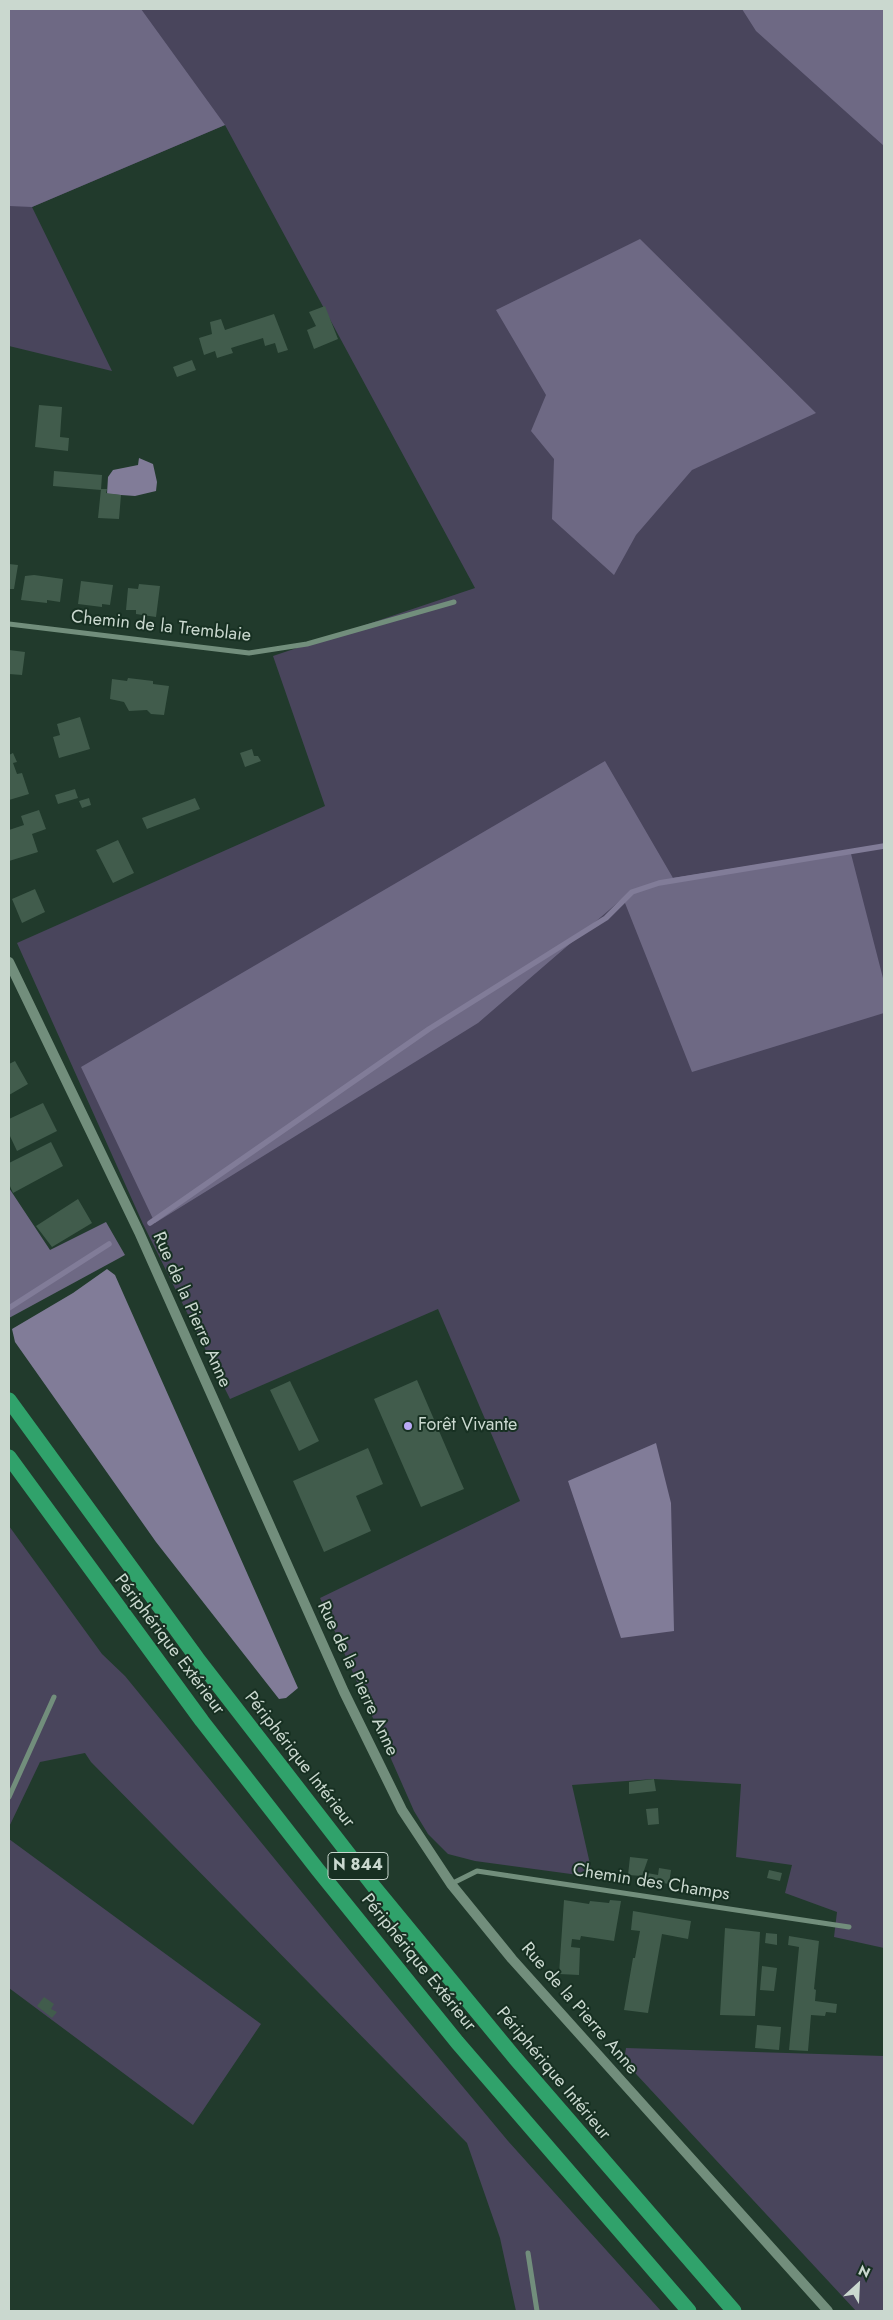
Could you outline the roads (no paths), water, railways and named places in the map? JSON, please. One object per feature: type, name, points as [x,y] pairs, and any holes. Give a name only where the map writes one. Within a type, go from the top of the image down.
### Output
[{"type":"highway","name":"Périphérique Intérieur","points":[[9,1400],[136,1576],[332,1834],[515,2058],[734,2311]]},
{"type":"highway","name":"Périphérique Extérieur","points":[[9,1458],[202,1721],[318,1870],[457,2042],[689,2311]]},
{"type":"street","name":"Chemin de la Tremblaie","points":[[9,624],[125,636],[249,653],[307,644],[454,602]]},
{"type":"street","name":"Rue de la Pierre Anne","points":[[9,962],[139,1232],[370,1749],[402,1810],[451,1884],[591,2048],[828,2311]]},
{"type":"street","points":[[9,1797],[54,1697]]},
{"type":"street","name":"Chemin des Champs","points":[[451,1884],[477,1871],[849,1928]]},
{"type":"street","points":[[528,2253],[537,2311]]},
{"type":"waterway","points":[[150,1223],[429,1029],[606,918],[632,892],[659,883],[884,846]]},
{"type":"waterway","points":[[9,1308],[109,1244]]},
{"type":"place","name":"Forêt Vivante","points":[[408,1426]]}]
